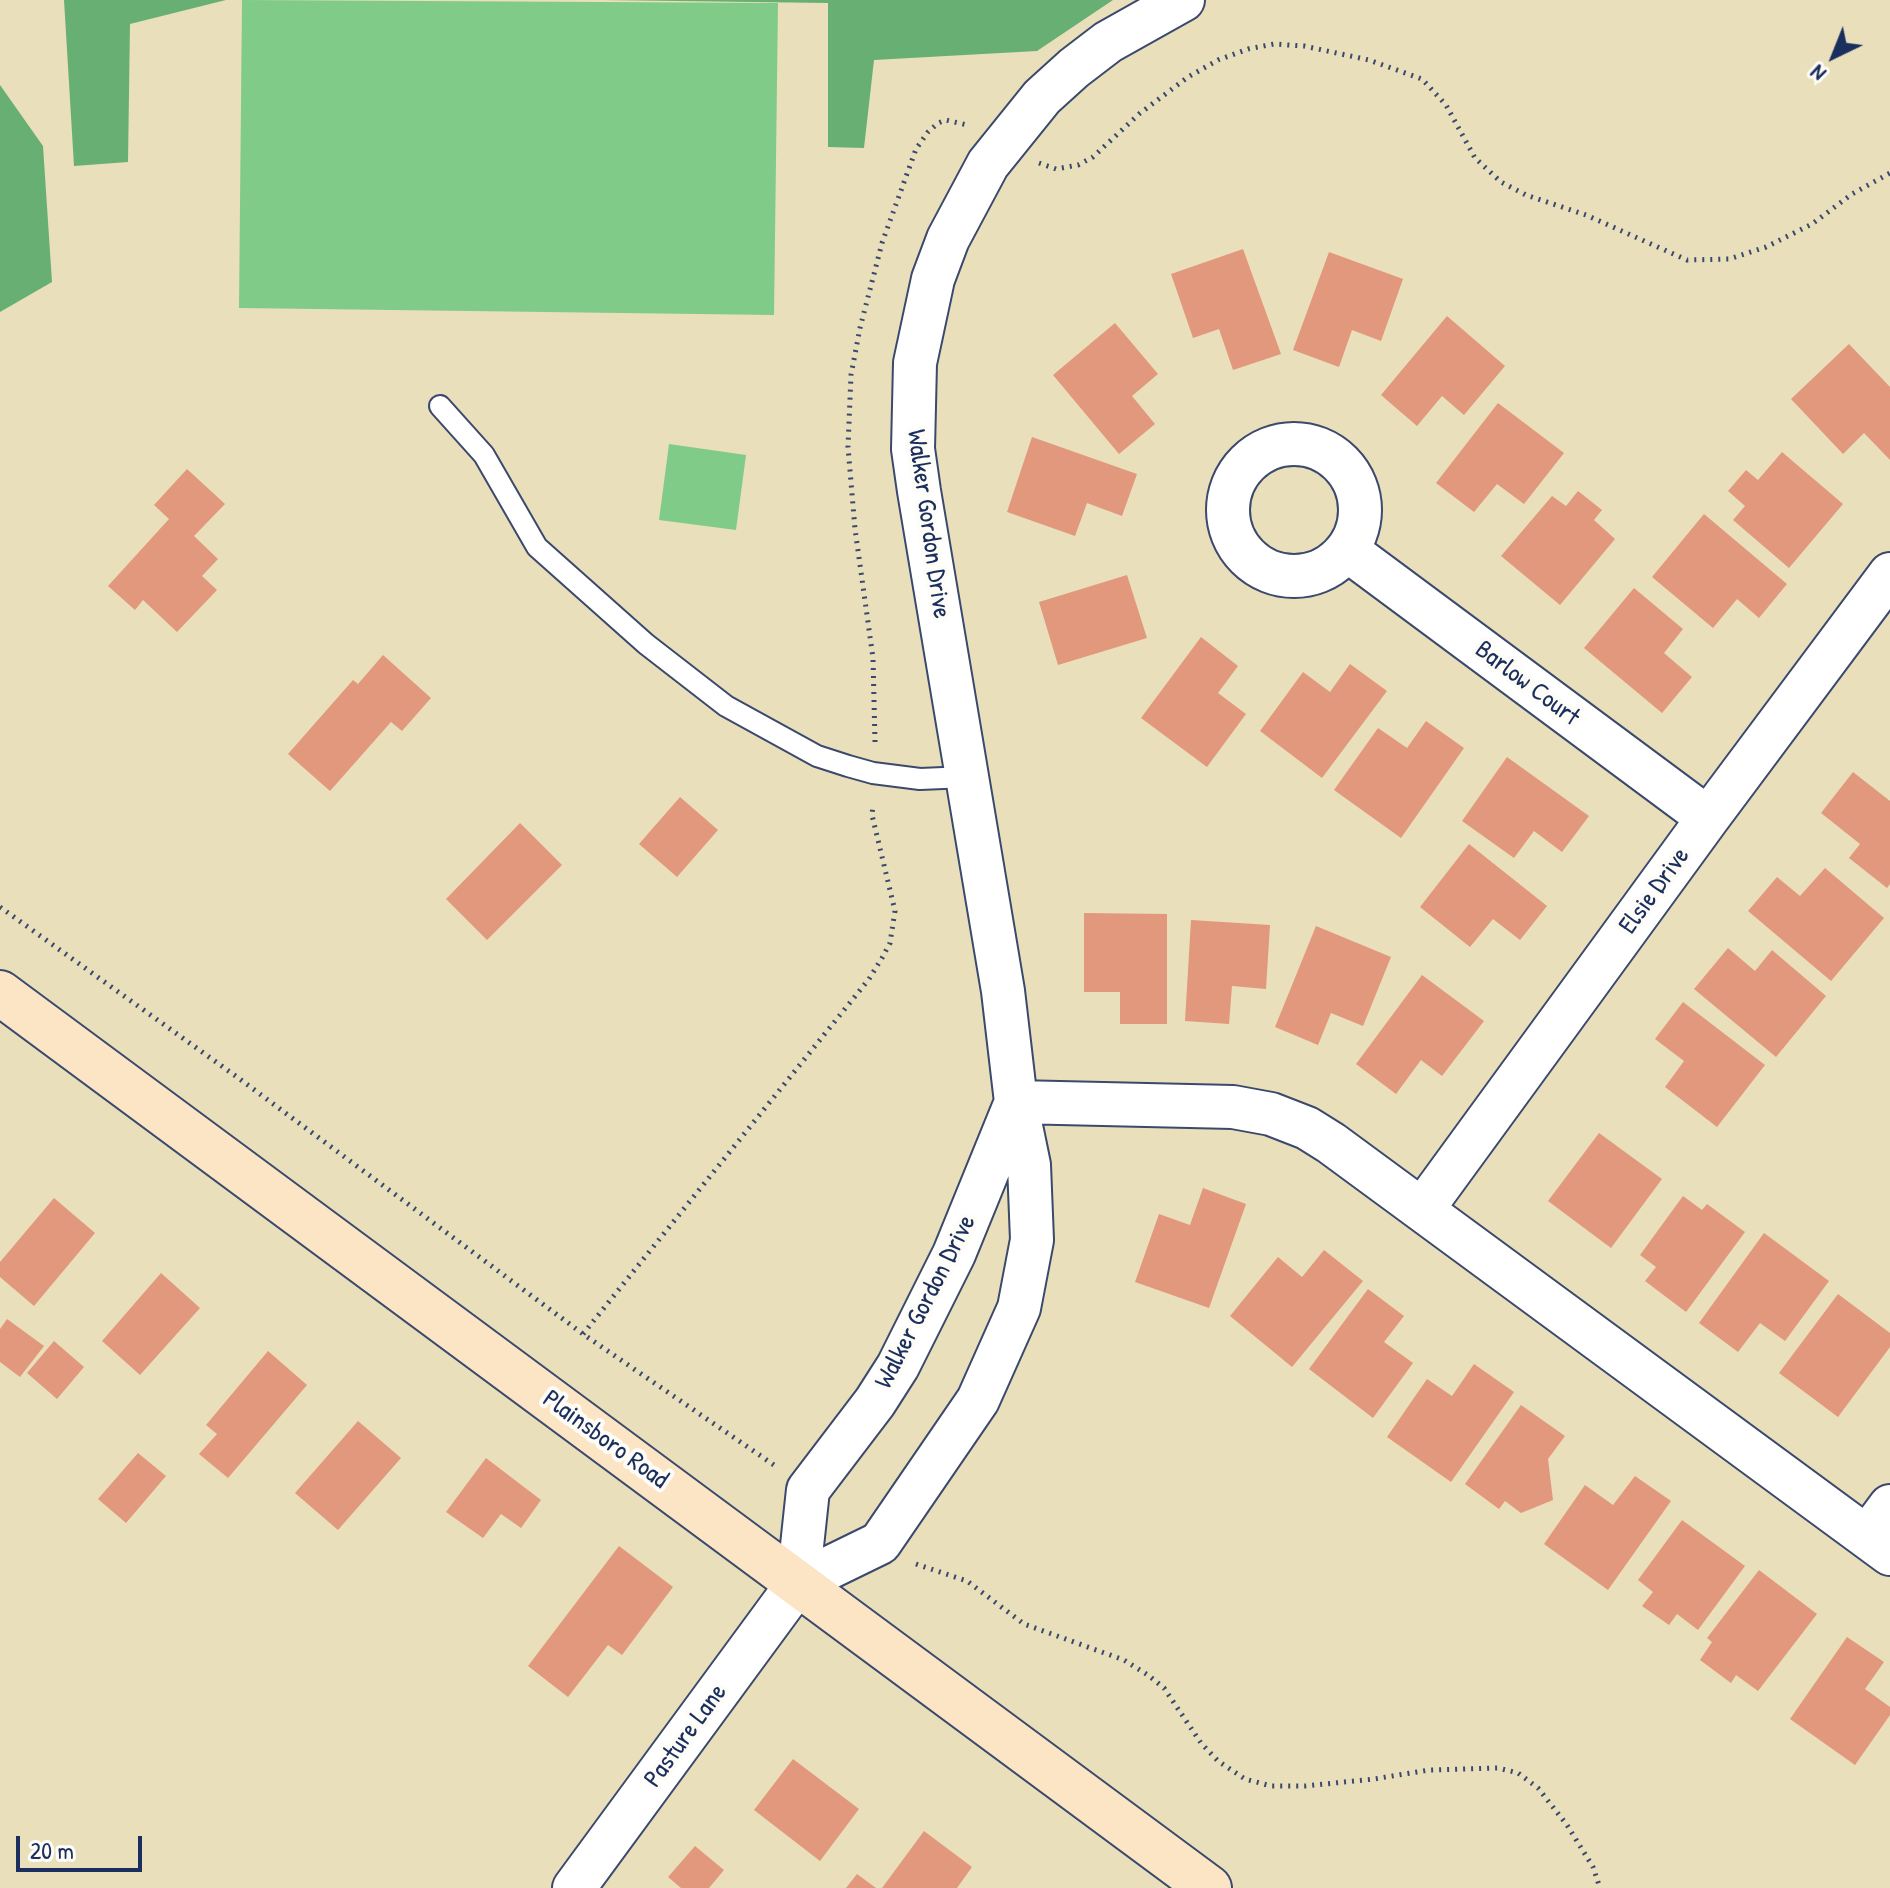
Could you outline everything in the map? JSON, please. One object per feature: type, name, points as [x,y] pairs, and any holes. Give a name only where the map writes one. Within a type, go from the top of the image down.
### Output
[{"type":"street","name":"Walker Gordon Drive","points":[[798,1583],[880,1543],[953,1439],[978,1400],[1019,1308],[1032,1240],[1029,1165],[1016,1102],[1003,991],[913,449],[913,391],[922,320],[933,279],[967,200],[1003,145],[1042,97],[1108,42],[1183,0]]},
{"type":"street","name":"Barlow Court","points":[[1347,550],[1708,818]]},
{"type":"street","name":"Elsie Drive","points":[[1422,1210],[1890,574]]},
{"type":"street","name":"Plainsboro Road","points":[[0,993],[1209,1888]]},
{"type":"street","name":"Walker Gordon Drive","points":[[798,1583],[808,1490],[875,1402],[898,1366],[954,1254],[1016,1102]]},
{"type":"street","points":[[1016,1102],[1233,1107],[1271,1114],[1298,1124],[1323,1138],[1882,1532]]},
{"type":"street","name":"Pasture Lane","points":[[574,1888],[798,1583]]},
{"type":"lane","points":[[440,406],[484,455],[537,547],[646,644],[726,706],[817,756],[873,773],[920,779],[967,777]]},
{"type":"path","points":[[583,1334],[869,979],[890,943],[895,911],[872,815],[873,658],[855,529],[848,447],[851,375],[882,243],[912,159],[922,138],[933,126],[946,120],[961,121],[1025,158],[1056,169],[1078,165],[1093,157],[1139,114],[1188,77],[1218,60],[1274,44],[1304,46],[1369,60],[1422,79],[1437,93],[1455,118],[1475,158],[1501,182],[1526,195],[1586,215],[1687,260],[1729,259],[1766,247],[1812,224],[1852,194],[1890,173]]},
{"type":"green space","points":[[64,0],[226,0],[130,24],[128,162],[74,166]]},
{"type":"green space","points":[[242,0],[778,3],[774,315],[239,308]]},
{"type":"green space","points":[[603,0],[1113,0],[1037,51],[874,60],[864,148],[828,147],[828,3]]},
{"type":"green space","points":[[0,85],[43,146],[52,282],[0,312]]},
{"type":"green space","points":[[669,444],[746,455],[736,530],[659,520]]},
{"type":"building","points":[[1243,249],[1281,354],[1233,370],[1219,329],[1193,338],[1171,274]]},
{"type":"building","points":[[1329,252],[1403,279],[1381,341],[1352,330],[1339,367],[1293,350]]},
{"type":"building","points":[[1447,316],[1505,366],[1464,415],[1442,396],[1417,426],[1381,395]]},
{"type":"building","points":[[1115,323],[1158,374],[1132,396],[1155,424],[1119,454],[1053,375]]},
{"type":"building","points":[[1849,344],[1890,387],[1890,460],[1864,433],[1843,454],[1791,399]]},
{"type":"building","points":[[1498,403],[1564,453],[1524,504],[1497,484],[1474,512],[1436,483]]},
{"type":"building","points":[[1032,437],[1137,474],[1122,516],[1087,503],[1075,536],[1007,512]]},
{"type":"building","points":[[1782,452],[1843,504],[1789,568],[1733,520],[1745,506],[1728,491],[1746,470],[1758,480]]},
{"type":"building","points":[[187,469],[225,504],[194,536],[218,559],[202,576],[217,590],[177,632],[143,600],[135,610],[108,586],[169,519],[154,505]]},
{"type":"building","points":[[1578,491],[1602,510],[1594,520],[1615,539],[1560,605],[1501,556],[1552,496],[1566,506]]},
{"type":"building","points":[[1704,514],[1787,584],[1759,618],[1737,599],[1713,628],[1652,577]]},
{"type":"building","points":[[1127,575],[1147,638],[1058,665],[1039,602]]},
{"type":"building","points":[[1634,588],[1683,629],[1664,653],[1692,677],[1662,713],[1584,648]]},
{"type":"building","points":[[1201,637],[1238,666],[1218,693],[1246,714],[1207,767],[1141,718]]},
{"type":"building","points":[[383,655],[431,698],[402,731],[391,722],[330,791],[288,754],[353,680],[358,684]]},
{"type":"building","points":[[1350,664],[1387,691],[1322,778],[1260,731],[1303,672],[1330,692]]},
{"type":"building","points":[[1426,721],[1464,748],[1401,838],[1334,790],[1378,728],[1407,748]]},
{"type":"building","points":[[1507,757],[1589,816],[1562,852],[1534,831],[1514,858],[1462,821]]},
{"type":"building","points":[[1853,772],[1890,801],[1890,884],[1887,888],[1849,858],[1860,844],[1821,813]]},
{"type":"building","points":[[680,797],[718,830],[677,877],[639,844]]},
{"type":"building","points":[[520,823],[562,865],[487,940],[446,899]]},
{"type":"building","points":[[1469,844],[1547,906],[1520,940],[1493,919],[1470,947],[1420,907]]},
{"type":"building","points":[[1825,868],[1884,918],[1831,981],[1748,911],[1777,877],[1800,896]]},
{"type":"building","points":[[1084,913],[1167,914],[1167,1024],[1120,1024],[1120,992],[1084,992]]},
{"type":"building","points":[[1191,920],[1270,925],[1266,989],[1232,986],[1229,1024],[1185,1021]]},
{"type":"building","points":[[1316,926],[1391,957],[1363,1026],[1331,1013],[1318,1045],[1275,1027]]},
{"type":"building","points":[[1728,948],[1755,971],[1772,950],[1826,996],[1776,1057],[1694,989]]},
{"type":"building","points":[[1422,975],[1484,1021],[1442,1076],[1421,1060],[1396,1094],[1356,1064]]},
{"type":"building","points":[[1683,1002],[1765,1065],[1717,1127],[1665,1087],[1684,1061],[1655,1039]]},
{"type":"building","points":[[1599,1133],[1662,1179],[1611,1248],[1548,1201]]},
{"type":"building","points":[[1203,1188],[1246,1204],[1209,1308],[1135,1282],[1159,1214],[1190,1225]]},
{"type":"building","points":[[1683,1196],[1702,1210],[1707,1204],[1745,1232],[1686,1312],[1645,1281],[1656,1267],[1640,1255]]},
{"type":"building","points":[[54,1198],[95,1233],[34,1306],[0,1277],[0,1262]]},
{"type":"building","points":[[1764,1233],[1829,1281],[1785,1341],[1760,1323],[1738,1352],[1699,1323]]},
{"type":"building","points":[[1324,1250],[1363,1281],[1292,1367],[1230,1316],[1278,1257],[1302,1277]]},
{"type":"building","points":[[161,1273],[200,1308],[140,1375],[102,1341]]},
{"type":"building","points":[[1368,1289],[1404,1316],[1384,1342],[1413,1363],[1373,1418],[1309,1369]]},
{"type":"building","points":[[1838,1294],[1890,1333],[1890,1347],[1838,1417],[1779,1373]]},
{"type":"building","points":[[7,1319],[44,1346],[20,1377],[0,1362],[0,1329]]},
{"type":"building","points":[[54,1341],[84,1367],[57,1399],[27,1373]]},
{"type":"building","points":[[268,1351],[307,1385],[228,1478],[199,1454],[217,1434],[206,1425]]},
{"type":"building","points":[[1474,1364],[1514,1392],[1451,1482],[1387,1437],[1427,1379],[1452,1396]]},
{"type":"building","points":[[1521,1405],[1565,1436],[1548,1459],[1553,1500],[1521,1513],[1505,1501],[1499,1509],[1465,1484]]},
{"type":"building","points":[[358,1421],[401,1458],[338,1530],[295,1493]]},
{"type":"building","points":[[138,1453],[166,1476],[126,1523],[98,1499]]},
{"type":"building","points":[[486,1458],[541,1500],[521,1528],[501,1514],[483,1538],[446,1512]]},
{"type":"building","points":[[1635,1476],[1671,1501],[1608,1590],[1544,1544],[1585,1485],[1613,1505]]},
{"type":"building","points":[[1682,1520],[1745,1566],[1698,1630],[1677,1614],[1669,1625],[1642,1606],[1653,1592],[1638,1580]]},
{"type":"building","points":[[619,1546],[673,1587],[622,1655],[608,1645],[568,1697],[528,1666]]},
{"type":"building","points":[[1759,1570],[1817,1614],[1758,1691],[1736,1675],[1731,1683],[1700,1660],[1712,1642],[1707,1638]]},
{"type":"building","points":[[1847,1637],[1884,1662],[1865,1689],[1890,1707],[1890,1715],[1855,1765],[1790,1719]]},
{"type":"building","points":[[793,1759],[859,1809],[820,1861],[754,1810]]},
{"type":"building","points":[[924,1831],[972,1867],[957,1888],[882,1888]]},
{"type":"building","points":[[695,1846],[724,1870],[709,1888],[681,1888],[668,1877]]},
{"type":"building","points":[[857,1874],[876,1888],[846,1888]]}]
